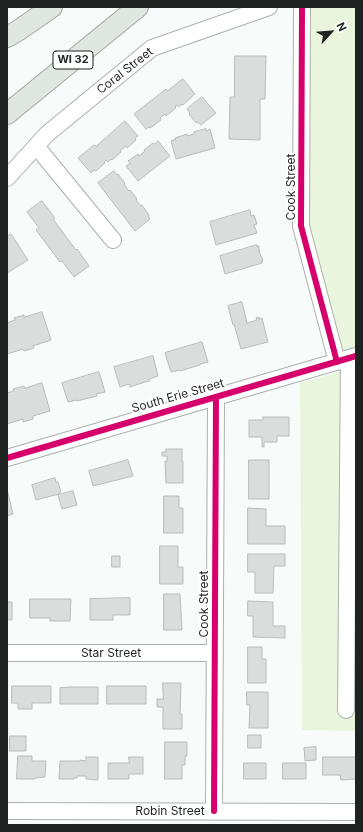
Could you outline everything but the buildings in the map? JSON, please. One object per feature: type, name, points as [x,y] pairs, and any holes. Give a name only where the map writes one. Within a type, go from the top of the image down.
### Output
[{"type":"main road","points":[[7,37],[52,7]]},
{"type":"main road","name":"WI 32","points":[[7,114],[138,7]]},
{"type":"street","name":"Coral Street","points":[[7,178],[47,134],[152,48],[269,7]]},
{"type":"street","name":"Cook Street","points":[[302,7],[301,226],[348,359],[352,539],[351,662],[346,710]]},
{"type":"street","points":[[36,146],[113,240]]},
{"type":"street","name":"South Erie Street","points":[[7,458],[348,359]]},
{"type":"street","name":"Cook Street","points":[[214,811],[216,397]]},
{"type":"street","name":"Star Street","points":[[7,653],[215,653]]},
{"type":"street","name":"Robin Street","points":[[7,811],[214,811],[300,818],[356,812]]},
{"type":"green space","points":[[302,7],[356,7],[356,356],[337,362],[301,226]]},
{"type":"green space","points":[[356,367],[356,731],[302,730],[300,383]]},
{"type":"cycle path","points":[[302,7],[301,226],[337,362]]},
{"type":"cycle path","points":[[7,458],[356,356]]},
{"type":"cycle path","points":[[214,811],[216,397]]}]
